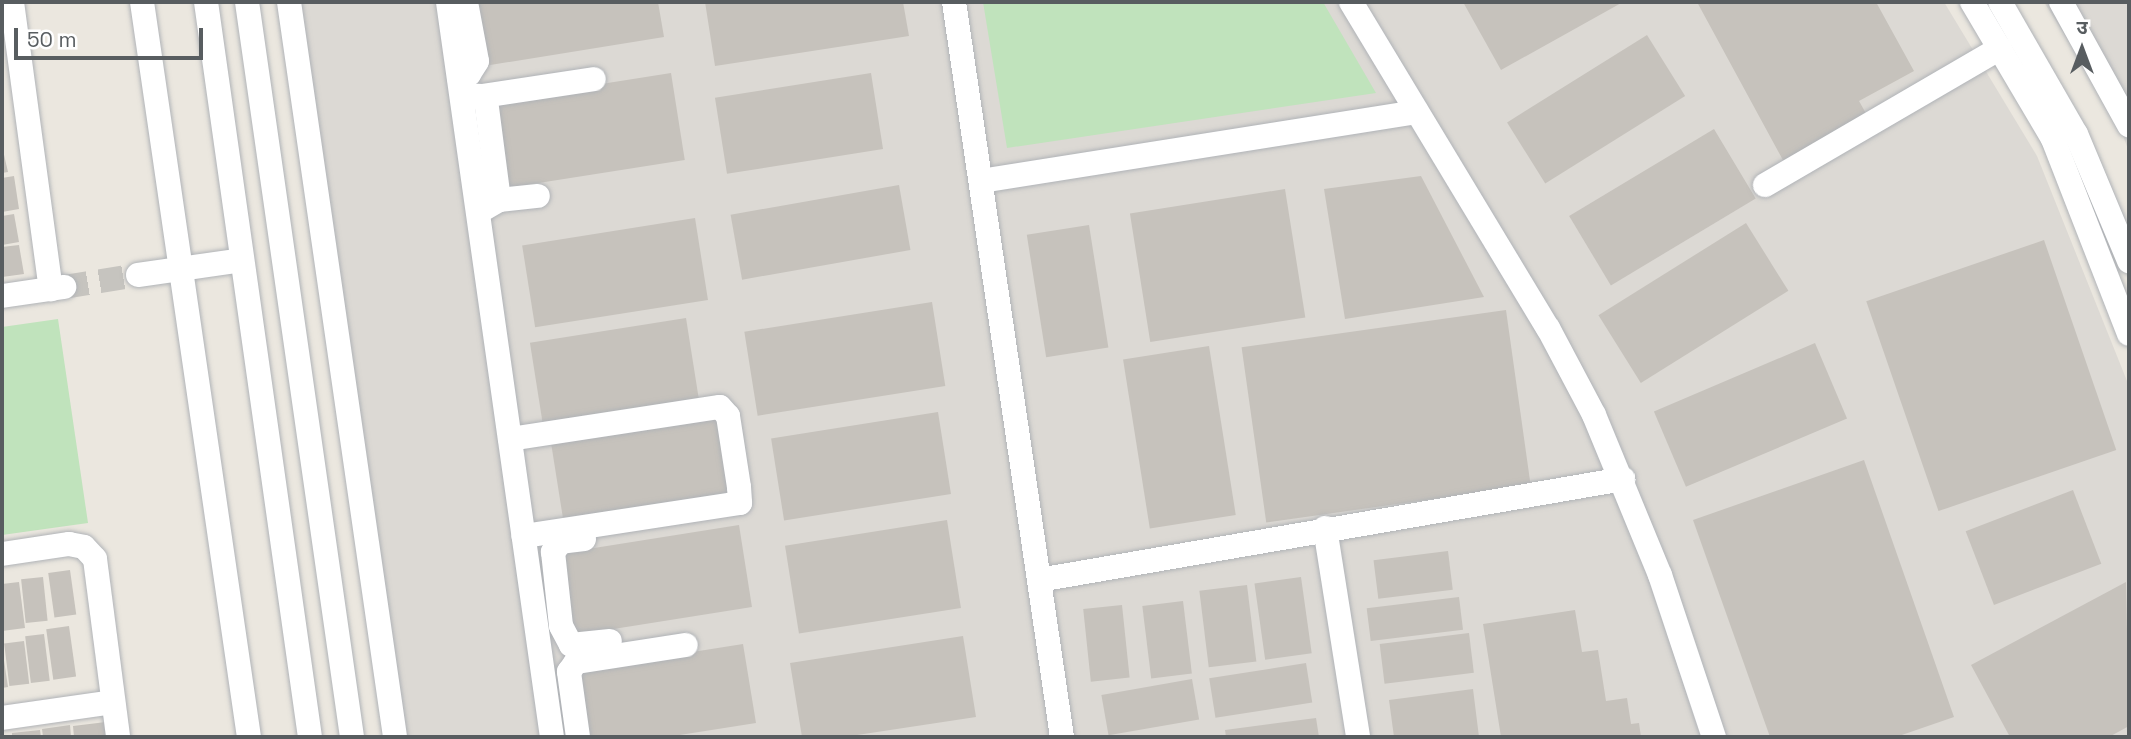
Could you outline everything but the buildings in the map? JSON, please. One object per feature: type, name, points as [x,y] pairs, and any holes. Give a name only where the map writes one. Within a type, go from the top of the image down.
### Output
[{"type":"street","points":[[2,296],[58,288],[12,2]]},
{"type":"street","points":[[142,2],[249,737]]},
{"type":"street","points":[[206,2],[310,737]]},
{"type":"street","points":[[247,2],[352,737]]},
{"type":"street","points":[[289,2],[395,737]]},
{"type":"street","points":[[448,2],[490,206],[510,439],[525,545],[549,627],[571,645],[610,641]]},
{"type":"street","points":[[466,2],[477,61],[469,74],[468,89]]},
{"type":"street","points":[[954,2],[1062,737]]},
{"type":"street","points":[[1351,2],[1548,328],[1623,479],[1714,737]]},
{"type":"street","points":[[1972,2],[2053,139],[2129,334]]},
{"type":"street","points":[[2000,2],[2076,134],[2129,261]]},
{"type":"street","points":[[2061,2],[2122,86],[2129,125]]},
{"type":"street","points":[[1765,185],[2000,48]]},
{"type":"street","points":[[468,89],[594,79]]},
{"type":"street","points":[[981,181],[1417,111]]},
{"type":"street","points":[[490,206],[538,196]]},
{"type":"street","points":[[138,275],[242,260]]},
{"type":"street","points":[[510,439],[720,407],[728,416],[739,487],[740,503],[525,545]]},
{"type":"street","points":[[1039,580],[1325,528],[1623,479]]},
{"type":"street","points":[[552,737],[544,675],[553,552],[561,542],[692,524]]},
{"type":"street","points":[[1325,528],[1358,737]]},
{"type":"street","points":[[2,554],[69,544],[84,547],[95,559],[118,737]]},
{"type":"street","points":[[525,545],[553,552]]},
{"type":"street","points":[[578,737],[569,672],[576,662],[686,645]]},
{"type":"street","points":[[544,675],[569,672]]},
{"type":"street","points":[[2,718],[113,702]]},
{"type":"shaded area","points":[[288,2],[1944,2],[2037,156],[2129,386],[2129,737],[402,737]]},
{"type":"shaded area","points":[[2044,2],[2129,2],[2129,152],[2116,117]]},
{"type":"green space","points":[[983,2],[1323,2],[1376,93],[1007,148]]},
{"type":"green space","points":[[58,319],[88,523],[2,535],[2,327]]},
{"type":"tunnel","points":[[64,287],[138,275]]}]
